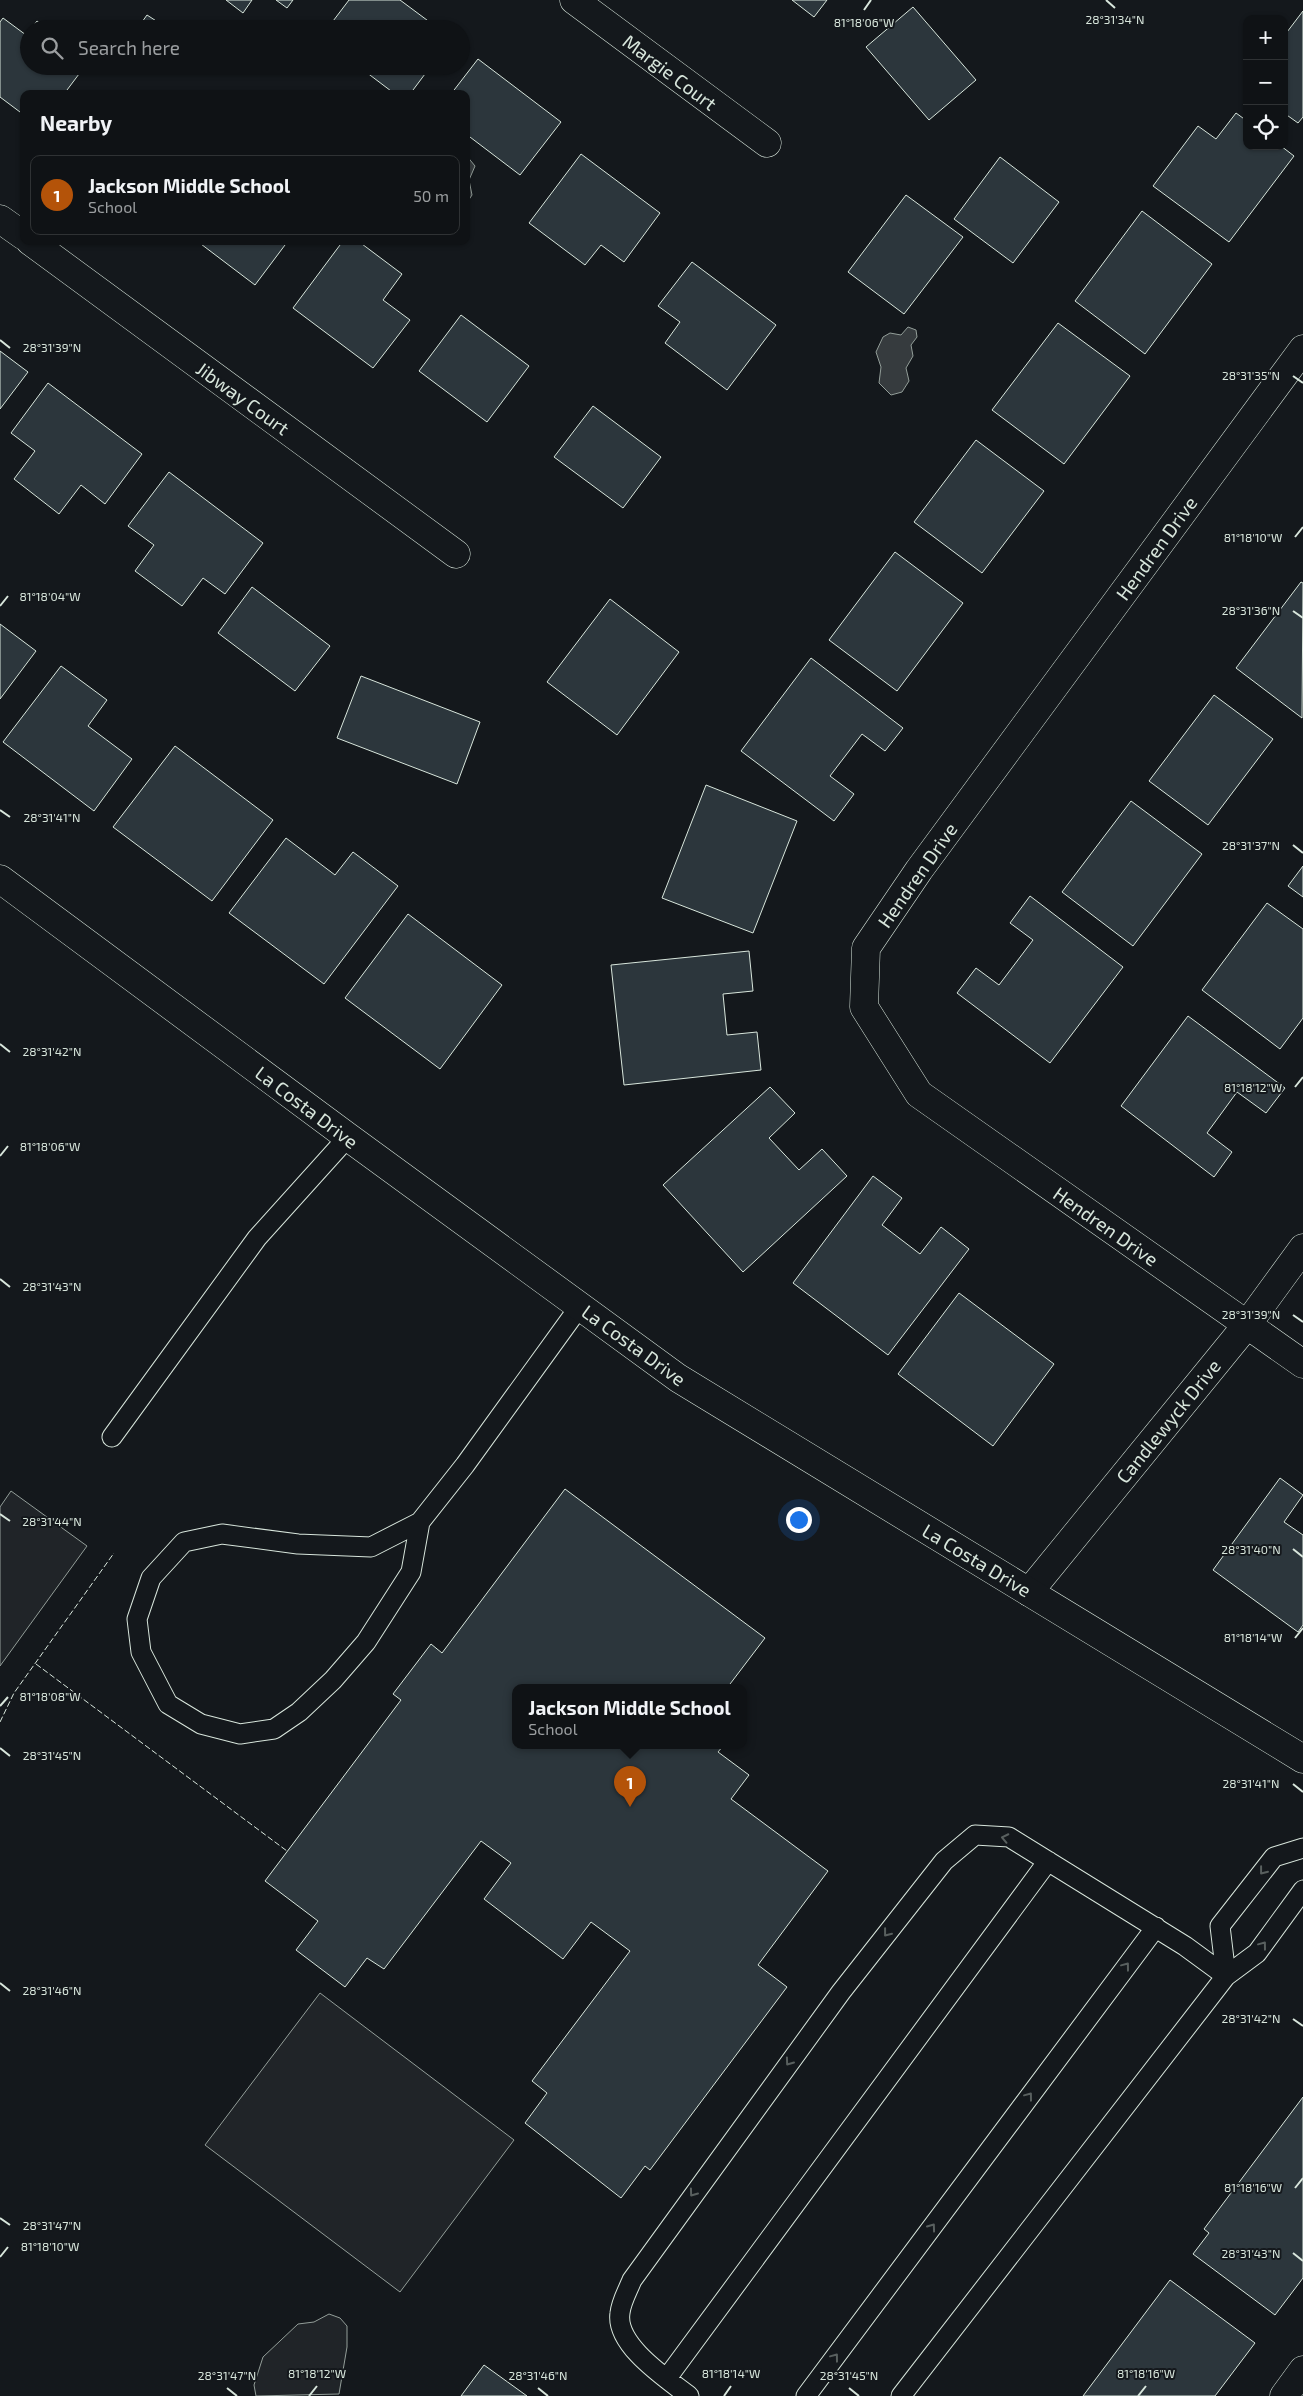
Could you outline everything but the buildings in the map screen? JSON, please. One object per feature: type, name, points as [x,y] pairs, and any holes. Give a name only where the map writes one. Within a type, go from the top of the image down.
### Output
[{"type":"street","name":"Margie Court","points":[[574,0],[767,143]]},
{"type":"street","points":[[0,219],[20,233]]},
{"type":"street","name":"Jibway Court","points":[[35,245],[456,554]]},
{"type":"street","name":"Hendren Drive","points":[[1303,349],[919,870],[866,948],[864,1007],[919,1094],[1246,1326],[1303,1364]]},
{"type":"street","name":"La Costa Drive","points":[[0,879],[348,1137],[678,1378],[1303,1759]]},
{"type":"street","name":"Candlewyck Drive","points":[[1029,1592],[1246,1326],[1303,1248]]},
{"type":"street","points":[[1284,2396],[1303,2370]]},
{"type":"lane","points":[[112,1437],[257,1238],[348,1137]]},
{"type":"lane","points":[[420,1522],[412,1572],[366,1642],[332,1680],[299,1712],[274,1729],[240,1734],[201,1724],[168,1704],[141,1652],[137,1619],[151,1578],[184,1542],[222,1534],[298,1544],[371,1547],[420,1522],[580,1306]]},
{"type":"lane","points":[[689,2396],[623,2338],[619,2313],[632,2280],[835,2000],[944,1861],[975,1835],[1009,1837],[1156,1927],[1226,1976]]},
{"type":"lane","points":[[1226,1976],[1220,1926],[1274,1857],[1303,1848]]},
{"type":"lane","points":[[667,2378],[1048,1860]]},
{"type":"lane","points":[[901,2396],[1226,1976],[1257,1953],[1303,1890]]},
{"type":"lane","points":[[806,2396],[1156,1927]]},
{"type":"shaded area","points":[[470,160],[475,166],[470,178]]},
{"type":"shaded area","points":[[908,327],[916,330],[917,337],[911,345],[913,356],[906,368],[909,381],[902,392],[891,395],[879,383],[881,367],[876,352],[883,337],[890,333],[901,335]]},
{"type":"shaded area","points":[[11,1491],[87,1546],[0,1666],[0,1507]]},
{"type":"shaded area","points":[[320,1993],[514,2140],[400,2292],[205,2145]]},
{"type":"shaded area","points":[[329,2314],[340,2318],[347,2326],[347,2347],[339,2394],[256,2396],[254,2385],[263,2357],[298,2324],[314,2322]]},
{"type":"fence","points":[[0,1722],[14,1693],[114,1553]]},
{"type":"fence","points":[[36,1664],[287,1851]]},
{"type":"place","name":"Jackson Middle School","points":[[630,1807]]}]
